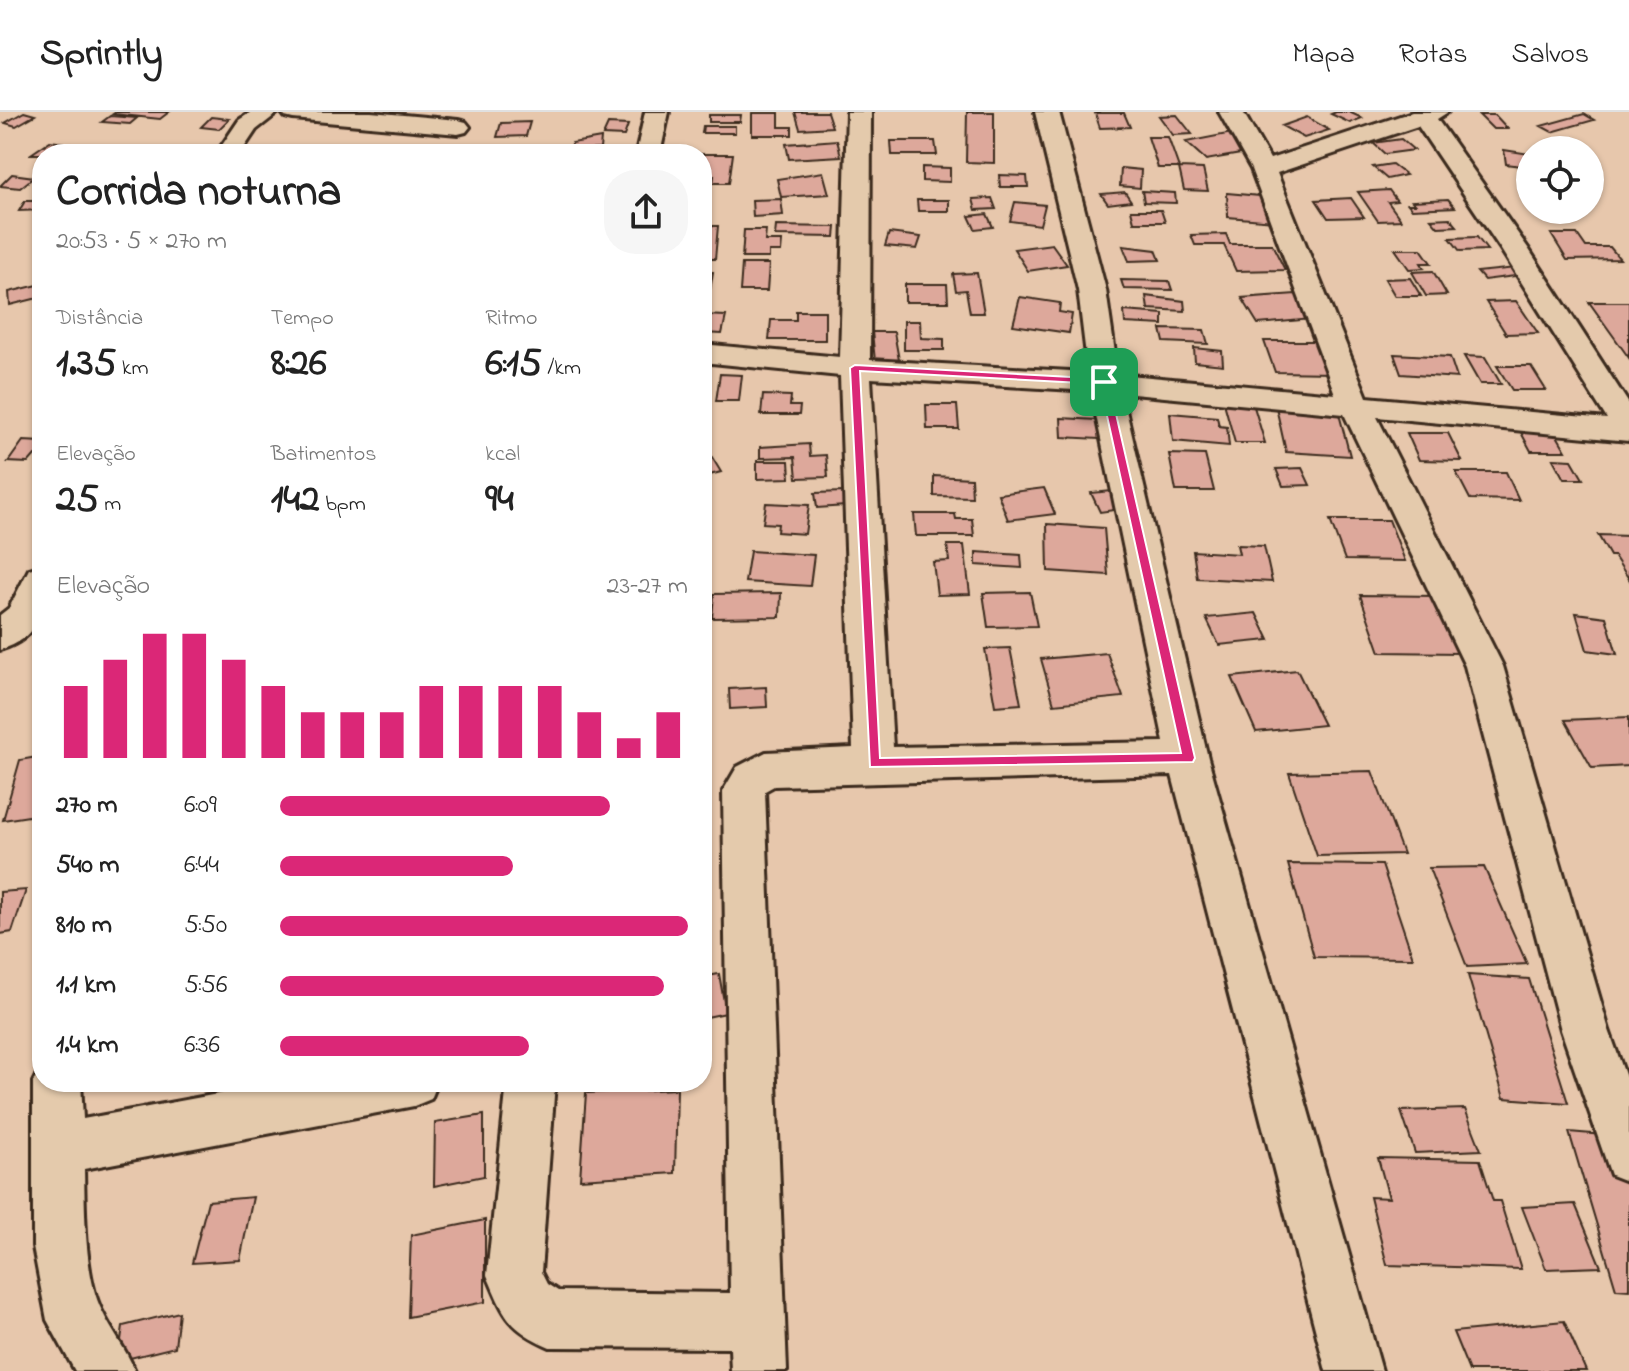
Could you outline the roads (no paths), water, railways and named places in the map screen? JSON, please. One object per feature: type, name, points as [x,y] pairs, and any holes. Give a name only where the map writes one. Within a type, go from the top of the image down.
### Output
[{"type":"street","points":[[235,144],[247,125],[267,112]]},
{"type":"street","points":[[293,112],[462,119],[451,144]]},
{"type":"street","points":[[650,144],[657,112]]},
{"type":"street","points":[[859,112],[855,368],[874,764]]},
{"type":"street","points":[[1047,112],[1092,290],[1104,382],[1188,758],[1354,1371]]},
{"type":"street","points":[[1231,112],[1263,169],[1354,403],[1484,666],[1585,1030],[1629,1157]]},
{"type":"street","points":[[1263,169],[1430,114],[1629,430]]},
{"type":"street","points":[[712,354],[855,368],[1104,382],[1629,430]]},
{"type":"street","points":[[0,636],[23,617],[32,599]]},
{"type":"street","points":[[530,1092],[514,1275],[528,1303],[550,1319],[758,1346],[744,791],[751,779],[766,769],[1188,758]]},
{"type":"street","points":[[57,1092],[60,1247],[75,1320],[107,1371]]},
{"type":"street","points":[[58,1149],[361,1092]]}]
